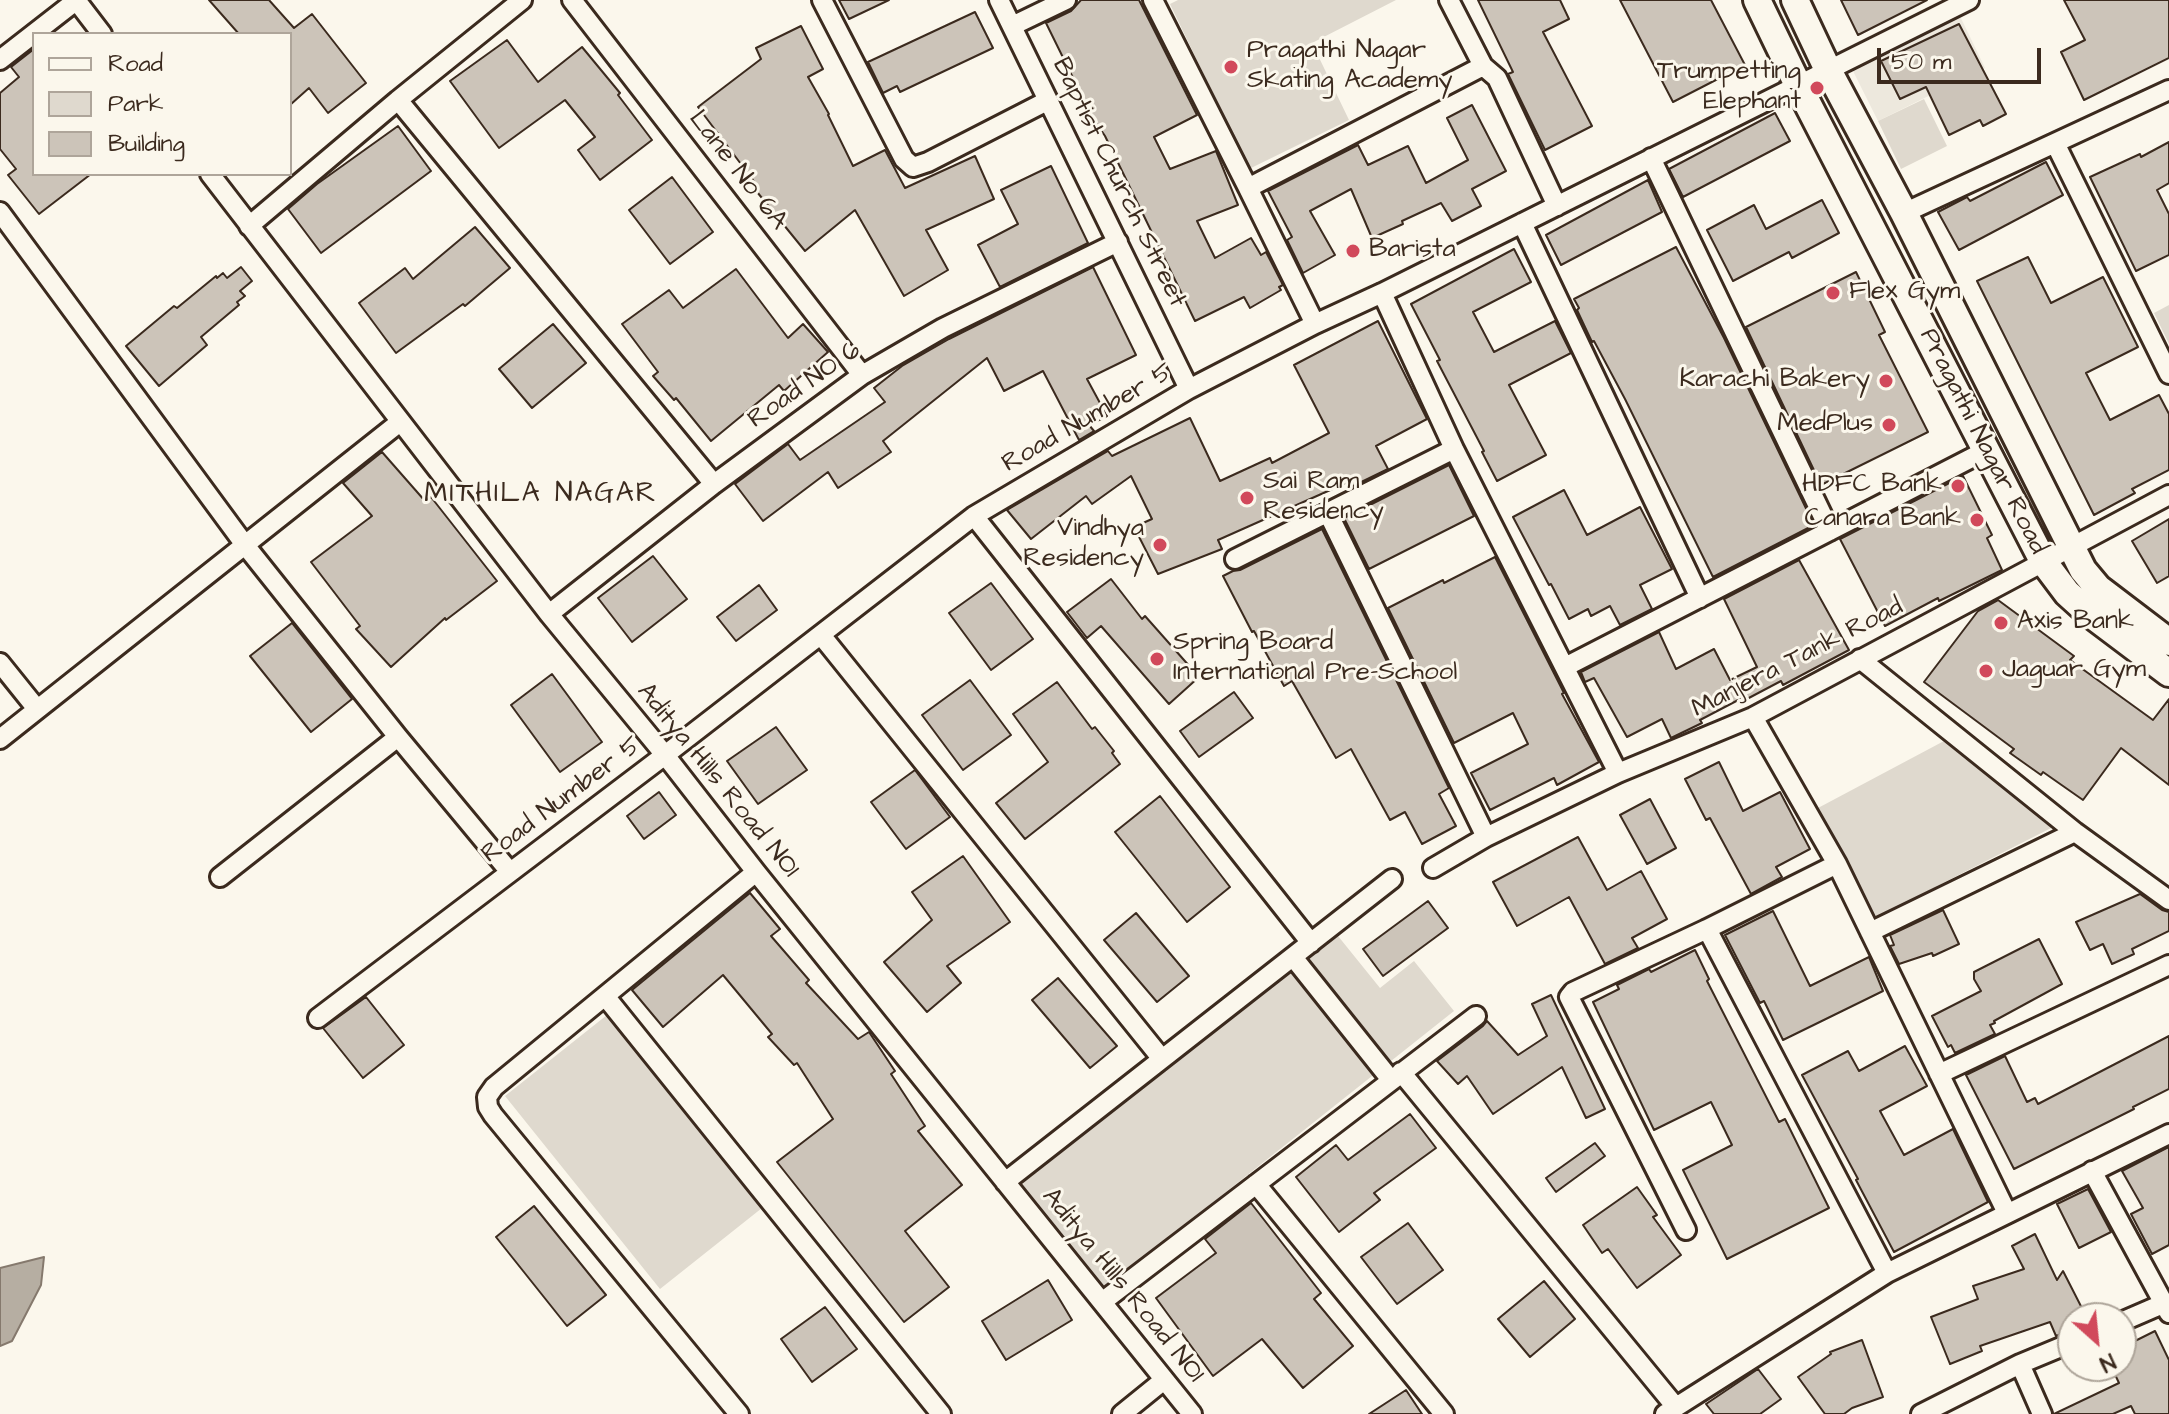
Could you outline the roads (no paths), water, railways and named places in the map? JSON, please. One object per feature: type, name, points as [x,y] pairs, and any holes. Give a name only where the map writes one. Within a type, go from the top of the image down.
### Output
[{"type":"main road","name":"Pragathi Nagar Road","points":[[1757,0],[2043,561],[2067,593],[2088,612],[2169,673]]},
{"type":"main road","name":"Pragathi Nagar Road","points":[[1795,0],[2083,570],[2098,588],[2169,642]]},
{"type":"street","points":[[35,32],[76,0],[100,32]]},
{"type":"street","points":[[249,226],[522,0]]},
{"type":"street","name":"Lane No 6A","points":[[572,0],[862,375]]},
{"type":"street","points":[[822,0],[904,159],[913,167],[1047,101]]},
{"type":"street","name":"Baptist Church Street","points":[[999,0],[1189,389]]},
{"type":"street","points":[[1012,26],[1066,0]]},
{"type":"street","points":[[1153,0],[1315,324]]},
{"type":"street","points":[[1449,0],[1483,66],[1497,78],[1557,206]]},
{"type":"street","name":"Road Number 5","points":[[318,1018],[974,516],[1189,389],[1969,0]]},
{"type":"street","points":[[0,60],[32,35]]},
{"type":"street","points":[[1248,188],[1483,66]]},
{"type":"street","points":[[1904,213],[2169,90]]},
{"type":"street","points":[[398,100],[714,484]]},
{"type":"street","points":[[2055,143],[2169,374]]},
{"type":"street","points":[[1651,158],[1830,531]]},
{"type":"street","name":"Aditya Hills Road NO1","points":[[212,176],[549,614],[1192,1414]]},
{"type":"street","points":[[0,212],[245,545],[510,872]]},
{"type":"street","points":[[1522,223],[1700,598]]},
{"type":"street","name":"Road NO 6","points":[[549,614],[714,484],[862,375],[943,328],[1118,242]]},
{"type":"street","points":[[1382,293],[1454,449],[1618,773]]},
{"type":"street","points":[[0,739],[400,422]]},
{"type":"street","points":[[1235,559],[1454,449]]},
{"type":"street","points":[[1565,667],[1985,451]]},
{"type":"street","name":"Manjera Tank Road","points":[[1433,868],[1486,837],[1618,773],[1753,717],[2169,495]]},
{"type":"street","points":[[1328,513],[1486,837]]},
{"type":"street","points":[[974,516],[1311,943]]},
{"type":"street","points":[[821,635],[1162,1059]]},
{"type":"street","points":[[1860,659],[2075,832],[2169,900]]},
{"type":"street","points":[[0,663],[37,709]]},
{"type":"street","points":[[1753,717],[1837,864],[2007,1213]]},
{"type":"street","points":[[220,877],[398,737]]},
{"type":"street","points":[[1870,932],[2075,832]]},
{"type":"street","points":[[1686,1230],[1569,997],[1573,992],[1837,864]]},
{"type":"street","points":[[739,1414],[502,1127],[488,1107],[487,1097],[494,1087],[756,872]]},
{"type":"street","points":[[1005,1182],[1392,879]]},
{"type":"street","points":[[1707,929],[1887,1273]]},
{"type":"street","points":[[1293,957],[1396,1076],[1670,1410],[1887,1273],[2169,1134]]},
{"type":"street","points":[[1939,1074],[2169,965]]},
{"type":"street","points":[[605,996],[941,1414]]},
{"type":"street","points":[[1102,1302],[1476,1016]]},
{"type":"street","points":[[2092,1171],[2167,1308],[2137,1317]]},
{"type":"street","points":[[1256,1184],[1444,1414]]},
{"type":"street","points":[[1921,1414],[2057,1349]]},
{"type":"street","points":[[2020,1364],[2042,1414]]},
{"type":"street","points":[[1122,1414],[1164,1380]]},
{"type":"place","name":"Pragathi Nagar Skating Academy","points":[[1231,67]]},
{"type":"place","name":"Trumpetting Elephant","points":[[1817,88]]},
{"type":"place","name":"Barista","points":[[1353,251]]},
{"type":"place","name":"Flex Gym","points":[[1833,293]]},
{"type":"place","name":"Karachi Bakery","points":[[1886,381]]},
{"type":"place","name":"MedPlus","points":[[1889,425]]},
{"type":"place","name":"HDFC Bank","points":[[1958,486]]},
{"type":"place","name":"Sai Ram Residency","points":[[1247,498]]},
{"type":"place","name":"Canara Bank","points":[[1977,520]]},
{"type":"place","name":"Vindhya Residency","points":[[1160,545]]},
{"type":"place","name":"Axis Bank","points":[[2001,623]]},
{"type":"place","name":"Spring Board International Pre-School","points":[[1157,659]]},
{"type":"place","name":"Jaguar Gym","points":[[1986,671]]},
{"type":"district","name":"MITHILA NAGAR","points":[[541,495]]}]
